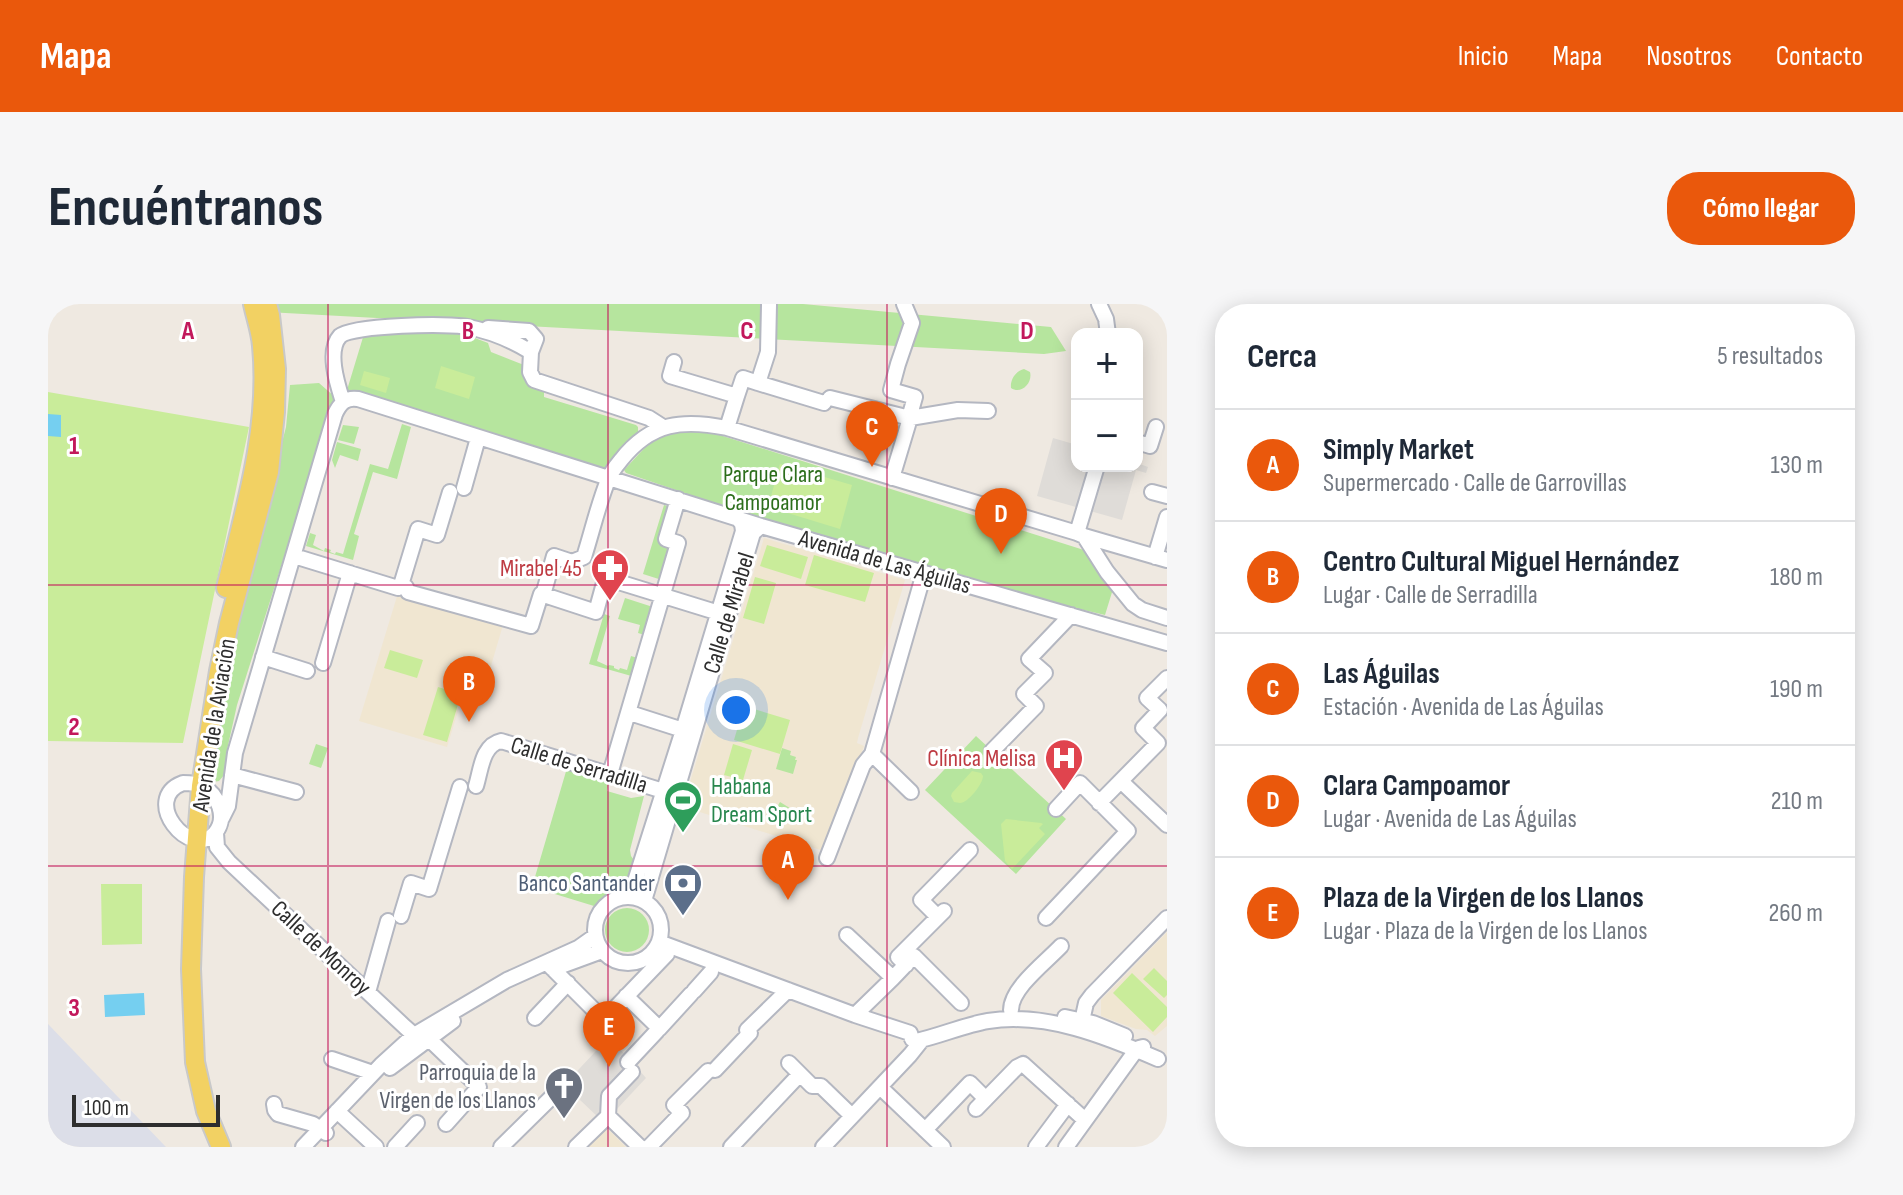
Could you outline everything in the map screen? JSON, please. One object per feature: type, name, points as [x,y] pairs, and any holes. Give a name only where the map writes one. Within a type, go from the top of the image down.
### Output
[{"type":"main road","name":"Avenida de la Aviación","points":[[207,1147],[189,1092],[183,1053],[179,956],[199,844],[207,674],[248,499],[262,417],[262,345],[253,304]]},
{"type":"main road","name":"Avenida de la Aviación","points":[[201,787],[229,623],[269,472],[276,369],[267,304]]},
{"type":"main road","name":"Avenida de la Aviación","points":[[199,844],[195,864],[191,969],[195,1062],[206,1111],[221,1147]]},
{"type":"street","points":[[892,478],[915,397],[891,390],[912,323],[904,304]]},
{"type":"street","points":[[1099,304],[1107,328]]},
{"type":"street","points":[[758,383],[768,352],[769,305]]},
{"type":"street","points":[[232,779],[221,795],[201,787],[175,786],[167,798],[169,818],[199,844],[216,833],[228,806],[232,779],[235,753],[341,404],[333,369],[336,343],[341,336],[353,330],[374,327],[467,326],[531,352],[530,372],[534,380],[649,418],[663,427]]},
{"type":"street","points":[[674,362],[670,376],[737,396]]},
{"type":"street","points":[[727,428],[743,378],[827,400],[910,414],[988,411]]},
{"type":"street","name":"Avenida de Las Águilas","points":[[341,404],[349,399],[358,399],[761,526],[1167,643]]},
{"type":"street","points":[[294,556],[531,626],[554,556],[572,562],[584,557],[608,477],[637,443],[663,427],[686,423],[727,428],[1161,558],[1167,517]]},
{"type":"street","points":[[1143,444],[1150,446],[1156,427]]},
{"type":"street","points":[[400,587],[418,529],[437,535],[478,438]]},
{"type":"street","points":[[1096,472],[1080,534],[1129,600],[1142,610],[1167,618]]},
{"type":"street","points":[[1152,492],[1167,496]]},
{"type":"street","points":[[610,774],[631,713],[678,543],[666,539],[678,499]]},
{"type":"street","name":"Calle de Mirabel","points":[[670,793],[683,730],[743,531],[738,519]]},
{"type":"street","name":"Calle de Mirabel","points":[[637,899],[753,533],[761,526]]},
{"type":"street","points":[[323,663],[350,573]]},
{"type":"street","points":[[827,858],[863,765],[872,754],[924,573]]},
{"type":"street","name":"Calle de Mirabel","points":[[542,595],[596,612],[608,582],[719,613]]},
{"type":"street","points":[[992,751],[1036,706],[1024,694],[1045,673],[1029,659],[1071,615]]},
{"type":"street","points":[[263,657],[307,671]]},
{"type":"street","points":[[1099,803],[1158,743],[1143,728],[1160,710],[1147,698],[1167,678]]},
{"type":"street","points":[[631,713],[683,730]]},
{"type":"street","name":"Calle de Serradilla","points":[[368,992],[394,918],[411,883],[429,889],[468,786],[487,749],[495,741],[670,793]]},
{"type":"street","points":[[872,754],[911,792]]},
{"type":"street","points":[[232,779],[296,792]]},
{"type":"street","points":[[1046,918],[1128,831],[1080,783],[1056,809]]},
{"type":"street","points":[[1126,786],[1167,825]]},
{"type":"street","points":[[201,787],[219,805],[222,818]]},
{"type":"street","name":"Calle de Monroy","points":[[216,833],[217,847],[229,862],[368,992],[421,1036]]},
{"type":"street","name":"Calle de Monroy","points":[[199,844],[229,862]]},
{"type":"street","points":[[906,965],[898,957],[941,914],[921,900],[970,850]]},
{"type":"street","points":[[595,1029],[626,996],[663,948],[657,914],[637,899],[620,898],[600,912],[595,936],[602,951],[618,962],[633,963],[663,948],[918,1034],[1018,1019],[1078,1025],[1092,995],[1167,918]]},
{"type":"street","points":[[847,935],[893,978]]},
{"type":"street","points":[[549,966],[595,936]]},
{"type":"street","points":[[1011,1010],[1011,1002],[1019,989],[1061,946]]},
{"type":"street","points":[[314,1147],[373,1073],[483,993],[549,966],[602,951]]},
{"type":"street","points":[[855,1015],[914,956],[961,1003]]},
{"type":"street","points":[[549,966],[597,1013]]},
{"type":"street","points":[[576,1147],[606,1118],[609,1096],[658,1029],[711,972]]},
{"type":"street","points":[[535,1018],[568,983]]},
{"type":"street","points":[[649,1147],[682,1113],[674,1105],[750,1033],[747,1030],[788,990]]},
{"type":"street","points":[[626,996],[658,1029]]},
{"type":"street","points":[[823,1147],[880,1087],[918,1034],[980,1015],[1011,1010],[1082,1019],[1132,1039],[1162,1063]]},
{"type":"street","points":[[1052,1023],[1140,1048]]},
{"type":"street","points":[[340,1113],[421,1036]]},
{"type":"street","points":[[421,1036],[479,1087],[446,1124]]},
{"type":"street","points":[[1066,1147],[1140,1048]]},
{"type":"street","points":[[332,1059],[373,1073]]},
{"type":"street","points":[[925,1130],[970,1083],[981,1104],[1023,1064],[1085,1120]]},
{"type":"street","points":[[731,1147],[794,1069],[812,1086],[821,1086],[852,1116]]},
{"type":"street","points":[[501,1147],[570,1079]]},
{"type":"street","points":[[880,1087],[943,1147]]},
{"type":"street","points":[[274,1104],[278,1114],[313,1124],[324,1131]]},
{"type":"street","points":[[1036,1147],[1068,1104]]},
{"type":"street","points":[[340,1113],[376,1147]]},
{"type":"street","points":[[606,1118],[640,1147]]},
{"type":"street","points":[[395,1147],[417,1123]]},
{"type":"street","points":[[303,1147],[324,1131]]},
{"type":"shaded area","points":[[1053,438],[1071,443],[1071,472],[1135,472],[1122,520],[1037,496]]},
{"type":"shaded area","points":[[764,538],[905,580],[858,738],[857,743],[864,746],[827,852],[687,808],[691,796],[687,792]]},
{"type":"shaded area","points":[[398,593],[503,625],[483,693],[465,688],[447,747],[359,721]]},
{"type":"shaded area","points":[[1167,932],[1167,1026],[1155,1036],[1147,1030],[1101,1016],[1101,1000]]},
{"type":"shaded area","points":[[48,1024],[166,1147],[48,1147]]},
{"type":"shaded area","points":[[608,1038],[646,1078],[616,1110],[599,1118],[580,1100],[582,1093],[577,1088],[572,1090],[566,1083]]},
{"type":"shaded area","points":[[605,1126],[626,1147],[585,1147]]},
{"type":"green space","points":[[266,304],[803,304],[1051,327],[1066,351],[1044,354],[267,312]]},
{"type":"green space","points":[[454,330],[488,343],[491,352],[524,365],[525,381],[544,389],[544,397],[636,425],[638,432],[604,469],[347,390],[364,334]]},
{"type":"green space","points":[[441,366],[475,377],[469,399],[435,388]]},
{"type":"green space","points":[[1024,369],[1030,372],[1028,384],[1019,390],[1011,388],[1014,376]]},
{"type":"green space","points":[[364,371],[390,378],[386,393],[360,385]]},
{"type":"green space","points":[[319,383],[335,397],[237,705],[225,774],[219,781],[213,782],[206,778],[222,676],[286,427],[290,385]]},
{"type":"green space","points":[[48,392],[249,427],[183,743],[48,741]]},
{"type":"green space","points":[[402,424],[411,427],[397,479],[373,472],[354,534],[359,536],[353,560],[306,546],[310,533],[316,535],[313,545],[324,551],[325,548],[335,554],[343,554],[370,464],[388,469]]},
{"type":"green space","points":[[343,425],[359,427],[354,444],[338,440]]},
{"type":"green space","name":"Parque Clara Campoamor","points":[[680,429],[707,431],[1087,551],[1113,589],[1105,615],[984,585],[864,550],[626,473],[624,470],[652,440]]},
{"type":"green space","points":[[337,442],[361,449],[358,461],[340,455],[335,468],[332,460]]},
{"type":"green space","points":[[780,464],[852,485],[840,529],[768,507]]},
{"type":"green space","points":[[664,505],[674,508],[664,540],[676,544],[665,581],[643,574]]},
{"type":"green space","points":[[767,545],[808,557],[801,579],[760,566]]},
{"type":"green space","points":[[814,555],[874,573],[865,602],[805,585]]},
{"type":"green space","points":[[755,577],[776,583],[764,624],[743,618]]},
{"type":"green space","points":[[625,598],[656,608],[648,636],[638,633],[640,625],[618,619]]},
{"type":"green space","points":[[604,614],[610,616],[597,661],[627,670],[631,656],[641,659],[635,677],[589,664]]},
{"type":"green space","points":[[390,650],[423,660],[417,678],[384,668]]},
{"type":"green space","points":[[438,687],[461,694],[447,742],[423,735]]},
{"type":"green space","points":[[744,706],[790,720],[780,754],[734,740]]},
{"type":"green space","points":[[976,736],[1066,819],[1016,874],[925,790]]},
{"type":"green space","points":[[316,744],[328,748],[321,768],[309,764]]},
{"type":"green space","points":[[733,744],[752,750],[743,780],[724,775]]},
{"type":"green space","points":[[782,748],[796,757],[793,774],[776,769]]},
{"type":"green space","points":[[567,768],[609,782],[607,791],[631,798],[644,796],[630,850],[636,863],[631,875],[621,889],[594,906],[532,887]]},
{"type":"green space","points":[[972,771],[981,773],[981,784],[967,800],[954,802],[952,793]]},
{"type":"green space","points":[[780,802],[793,810],[785,824],[772,816]]},
{"type":"green space","points":[[1006,819],[1041,823],[1039,828],[1045,834],[1012,869],[1005,861],[1001,824]]},
{"type":"green space","points":[[101,884],[142,884],[142,944],[102,945]]},
{"type":"green space","points":[[627,908],[642,915],[649,930],[642,945],[627,952],[612,945],[605,930],[612,915]]},
{"type":"green space","points":[[1154,968],[1167,981],[1167,995],[1164,998],[1143,979]]},
{"type":"green space","points":[[1132,973],[1167,1007],[1167,1017],[1153,1032],[1113,993]]},
{"type":"water","points":[[48,414],[61,415],[61,437],[48,436]]},
{"type":"water","points":[[144,993],[145,1015],[105,1017],[104,995]]},
{"type":"place","name":"Las Águilas","points":[[872,467]]},
{"type":"place","name":"Clara Campoamor","points":[[1001,554]]},
{"type":"place","name":"Mirabel 45","points":[[610,602]]},
{"type":"place","name":"Centro Cultural Miguel Hernández","points":[[469,722]]},
{"type":"place","name":"Clínica Melisa","points":[[1064,792]]},
{"type":"place","name":"Habana Dream Sport","points":[[683,834]]},
{"type":"place","name":"Simply Market","points":[[788,900]]},
{"type":"place","name":"Banco Santander","points":[[683,917]]},
{"type":"place","name":"Plaza de la Virgen de los Llanos","points":[[609,1067]]},
{"type":"place","name":"Parroquia de la Virgen de los Llanos","points":[[564,1120]]}]
